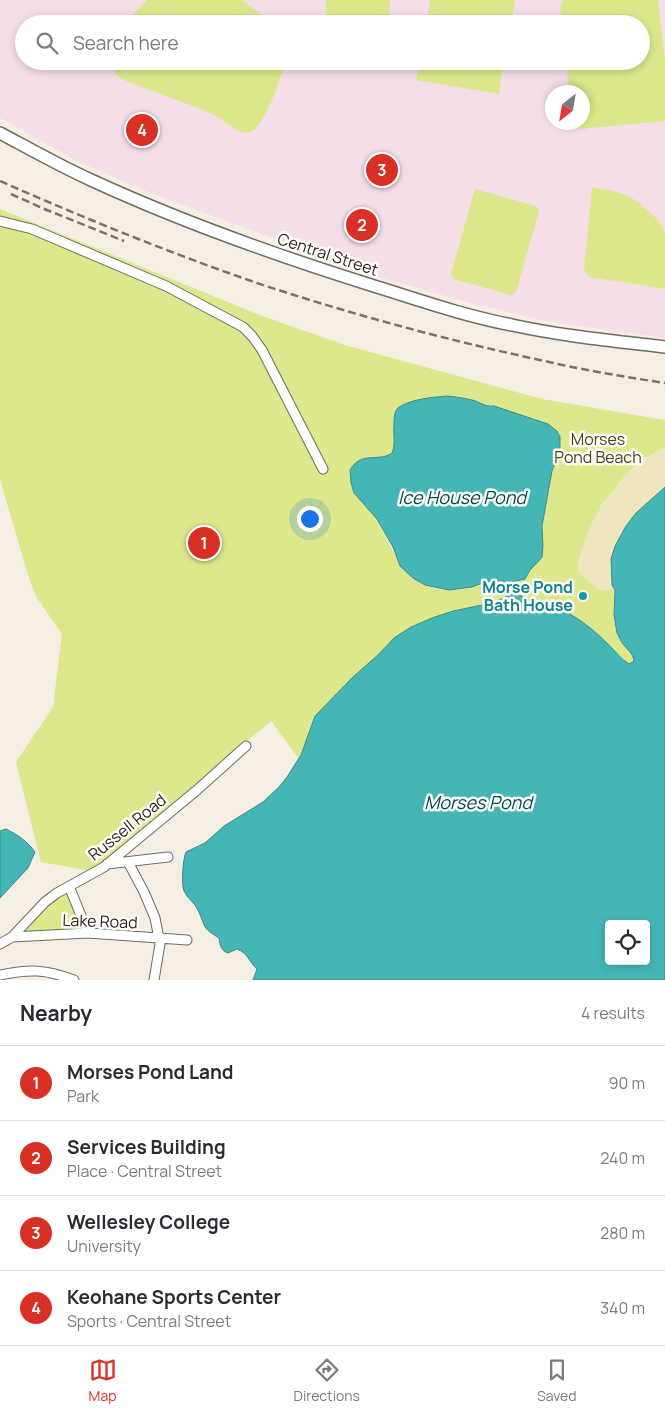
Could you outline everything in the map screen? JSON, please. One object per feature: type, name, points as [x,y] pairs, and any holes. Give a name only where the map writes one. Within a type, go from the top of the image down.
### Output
[{"type":"main road","name":"Central Street","points":[[0,133],[74,172],[128,197],[302,264],[418,300],[510,325],[578,337],[665,347]]},
{"type":"street","points":[[0,221],[32,229],[166,286],[243,327],[262,350],[323,469]]},
{"type":"street","name":"Russell Road","points":[[0,944],[12,937],[57,892],[104,867],[197,790],[246,746]]},
{"type":"street","points":[[107,864],[168,857]]},
{"type":"street","points":[[128,862],[155,918],[160,939],[154,980]]},
{"type":"street","points":[[69,886],[88,933]]},
{"type":"street","name":"Lake Road","points":[[12,937],[88,933],[187,940]]},
{"type":"street","points":[[0,975],[22,970],[40,970],[74,980]]},
{"type":"shaded area","points":[[0,0],[665,0],[665,338],[537,319],[470,303],[372,275],[148,192],[79,162],[0,118]]},
{"type":"green space","points":[[147,0],[242,0],[263,15],[132,15]]},
{"type":"green space","points":[[326,0],[390,0],[389,15],[325,15]]},
{"type":"green space","points":[[430,0],[515,0],[512,15],[428,15]]},
{"type":"green space","points":[[563,0],[658,0],[665,60],[665,121],[590,128],[590,85],[568,85],[567,70],[650,70],[650,15],[561,15],[560,8]]},
{"type":"green space","points":[[282,70],[262,120],[256,128],[246,133],[237,130],[206,111],[121,79],[115,71]]},
{"type":"green space","points":[[418,70],[503,70],[499,94],[416,80]]},
{"type":"green space","points":[[592,187],[626,195],[637,201],[657,219],[665,231],[665,289],[589,277],[584,270]]},
{"type":"green space","points":[[475,189],[536,206],[539,211],[516,292],[511,295],[454,279],[451,274]]},
{"type":"green space","points":[[0,209],[262,316],[348,346],[542,399],[665,420],[665,449],[663,448],[642,460],[624,477],[600,507],[601,591],[613,588],[615,590],[614,616],[617,635],[633,657],[632,663],[626,662],[605,641],[573,617],[522,597],[512,590],[512,582],[525,579],[538,562],[543,551],[542,526],[553,467],[535,419],[494,406],[486,406],[480,402],[448,396],[434,397],[407,404],[397,410],[392,453],[383,457],[368,457],[351,468],[351,483],[354,493],[377,519],[402,569],[425,585],[438,589],[458,589],[485,582],[503,581],[508,585],[509,595],[487,604],[453,611],[411,627],[394,638],[315,716],[299,759],[271,721],[91,871],[41,862],[16,762],[53,707],[62,634],[37,598],[30,581],[0,480]]},
{"type":"green space","points":[[69,886],[88,933],[12,937]]},
{"type":"sand","name":"Morses Pond Beach","points":[[663,448],[665,449],[665,487],[636,513],[626,526],[613,551],[611,565],[613,588],[601,591],[578,573],[579,558],[590,528],[605,500],[614,488],[649,456]]},
{"type":"water","name":"Morses Pond","points":[[448,396],[475,401],[548,424],[557,431],[560,437],[560,448],[552,471],[542,526],[542,557],[530,570],[525,579],[512,582],[511,587],[512,590],[523,597],[560,609],[578,619],[629,664],[634,661],[633,657],[617,633],[614,615],[615,590],[612,585],[611,559],[615,546],[626,526],[636,513],[665,487],[665,980],[253,980],[257,969],[241,951],[237,949],[228,953],[222,949],[219,938],[207,929],[197,907],[184,891],[183,872],[186,852],[205,843],[224,826],[263,802],[279,787],[301,755],[315,716],[394,638],[411,627],[432,618],[453,611],[487,604],[509,595],[508,585],[503,581],[485,582],[472,587],[449,590],[425,585],[413,578],[400,566],[393,547],[377,519],[354,493],[350,470],[355,464],[365,458],[381,457],[392,453],[394,417],[397,409],[407,403]]},
{"type":"water","points":[[6,829],[22,839],[35,852],[28,868],[0,898],[0,831]]},
{"type":"railway","points":[[0,181],[95,222],[192,260],[329,306],[402,327],[512,354],[593,371],[665,383]]},
{"type":"railway","points":[[11,194],[124,241]]},
{"type":"place","name":"Keohane Sports Center","points":[[142,130]]},
{"type":"place","name":"Wellesley College","points":[[382,170]]},
{"type":"place","name":"Services Building","points":[[362,225]]},
{"type":"place","name":"Morses Pond Land","points":[[204,543]]},
{"type":"place","name":"Morse Pond Bath House","points":[[583,596]]},
{"type":"water label","name":"Ice House Pond","points":[[462,498]]}]
